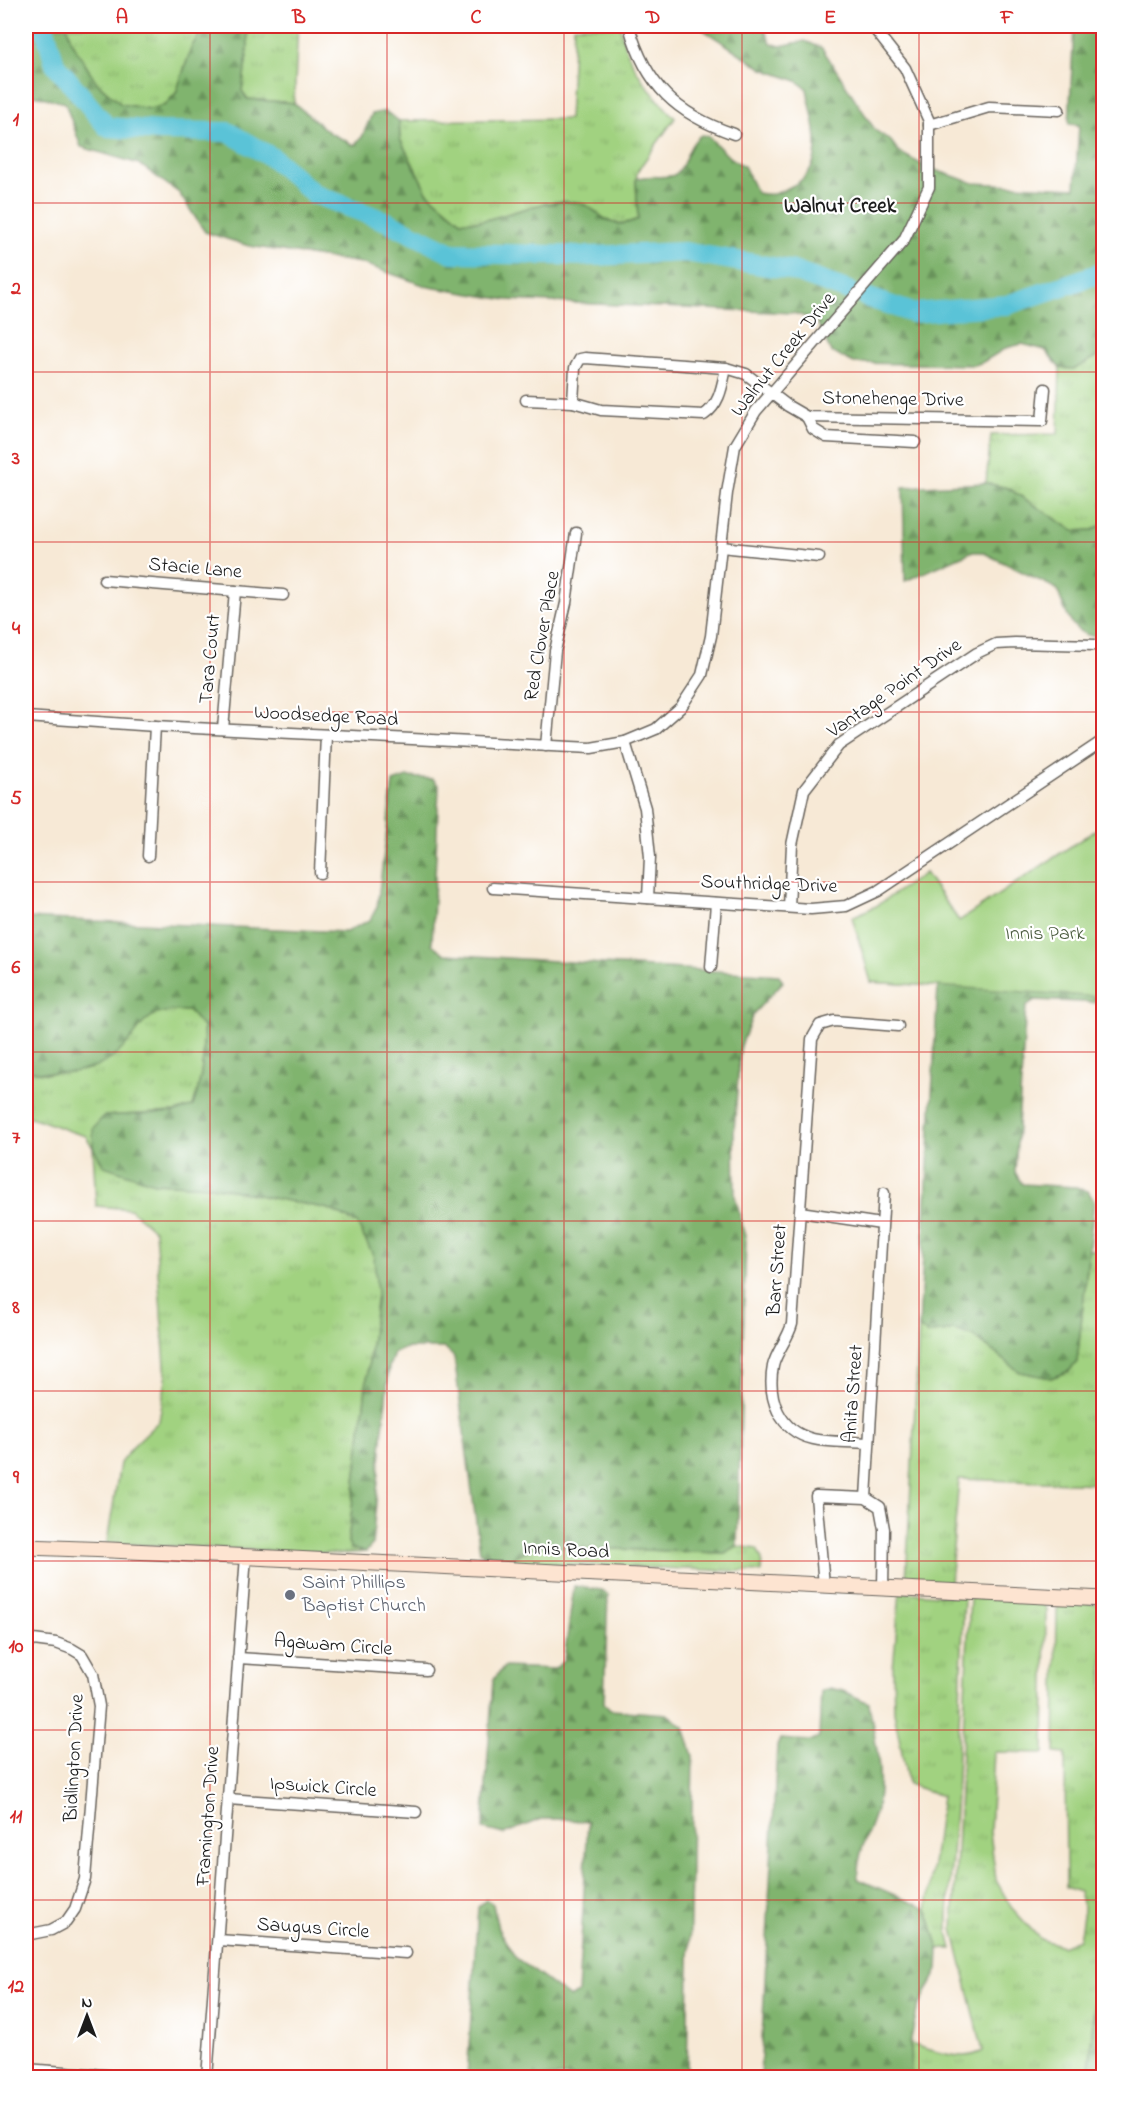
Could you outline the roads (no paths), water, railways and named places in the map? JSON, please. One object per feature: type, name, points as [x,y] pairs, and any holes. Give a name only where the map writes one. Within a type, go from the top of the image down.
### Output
[{"type":"main road","name":"Innis Road","points":[[26,1547],[1104,1599]]},
{"type":"street","points":[[629,26],[636,50],[657,86],[686,113],[713,127],[735,134]]},
{"type":"street","name":"Walnut Creek Drive","points":[[625,742],[656,729],[681,707],[702,675],[711,636],[727,493],[735,446],[756,411],[904,240],[928,187],[929,125],[905,68],[872,26]]},
{"type":"street","points":[[929,125],[989,107],[1059,110]]},
{"type":"street","name":"Stonehenge Drive","points":[[573,402],[575,368],[580,359],[726,368],[746,374],[788,406],[807,417],[1042,421],[1045,389]]},
{"type":"street","points":[[526,400],[573,402],[601,410],[704,415],[718,401],[726,368]]},
{"type":"street","points":[[807,417],[813,429],[826,436],[915,442]]},
{"type":"street","name":"Red Clover Place","points":[[546,746],[555,651],[566,603],[576,533]]},
{"type":"street","points":[[721,547],[819,557]]},
{"type":"street","name":"Stacie Lane","points":[[104,579],[283,595]]},
{"type":"street","name":"Tara Court","points":[[223,729],[235,591]]},
{"type":"street","name":"Vantage Point Drive","points":[[789,907],[792,845],[804,790],[839,745],[977,652],[996,644],[1104,647]]},
{"type":"street","name":"Woodsedge Road","points":[[26,717],[154,726],[591,748],[625,742]]},
{"type":"street","points":[[148,856],[154,726]]},
{"type":"street","points":[[320,873],[326,735]]},
{"type":"street","name":"Southridge Drive","points":[[493,888],[811,909],[846,906],[878,891],[1104,740]]},
{"type":"street","points":[[625,742],[645,808],[650,857],[648,898]]},
{"type":"street","points":[[711,967],[716,903]]},
{"type":"street","name":"Barr Street","points":[[868,1443],[813,1439],[793,1431],[778,1415],[771,1392],[773,1365],[788,1337],[792,1324],[812,1039],[820,1025],[834,1021],[898,1026]]},
{"type":"street","name":"Anita Street","points":[[866,1498],[884,1193]]},
{"type":"street","points":[[800,1212],[881,1224]]},
{"type":"street","points":[[824,1585],[816,1496],[866,1498],[880,1507],[884,1529],[883,1588]]},
{"type":"street","name":"Framington Drive","points":[[207,2078],[246,1556]]},
{"type":"street","name":"Bidlington Drive","points":[[26,1639],[57,1643],[82,1655],[93,1674],[99,1706],[85,1879],[75,1910],[66,1922],[51,1930],[26,1935]]},
{"type":"street","name":"Agawam Circle","points":[[238,1658],[426,1670]]},
{"type":"street","name":"Ipswick Circle","points":[[228,1799],[416,1812]]},
{"type":"street","name":"Saugus Circle","points":[[218,1940],[406,1953]]},
{"type":"street","points":[[26,2069],[143,2078]]},
{"type":"waterway","points":[[44,26],[55,64],[107,127],[159,131],[228,132],[273,158],[314,194],[388,222],[452,253],[593,256],[685,252],[790,270],[849,291]]},
{"type":"waterway","points":[[866,297],[913,313],[1007,305],[1104,272]]},
{"type":"place","name":"Saint Phillips Baptist Church","points":[[290,1595]]},
{"type":"district","name":"Walnut Creek","points":[[840,207]]},
{"type":"park label","name":"Innis Park","points":[[1045,934]]}]
